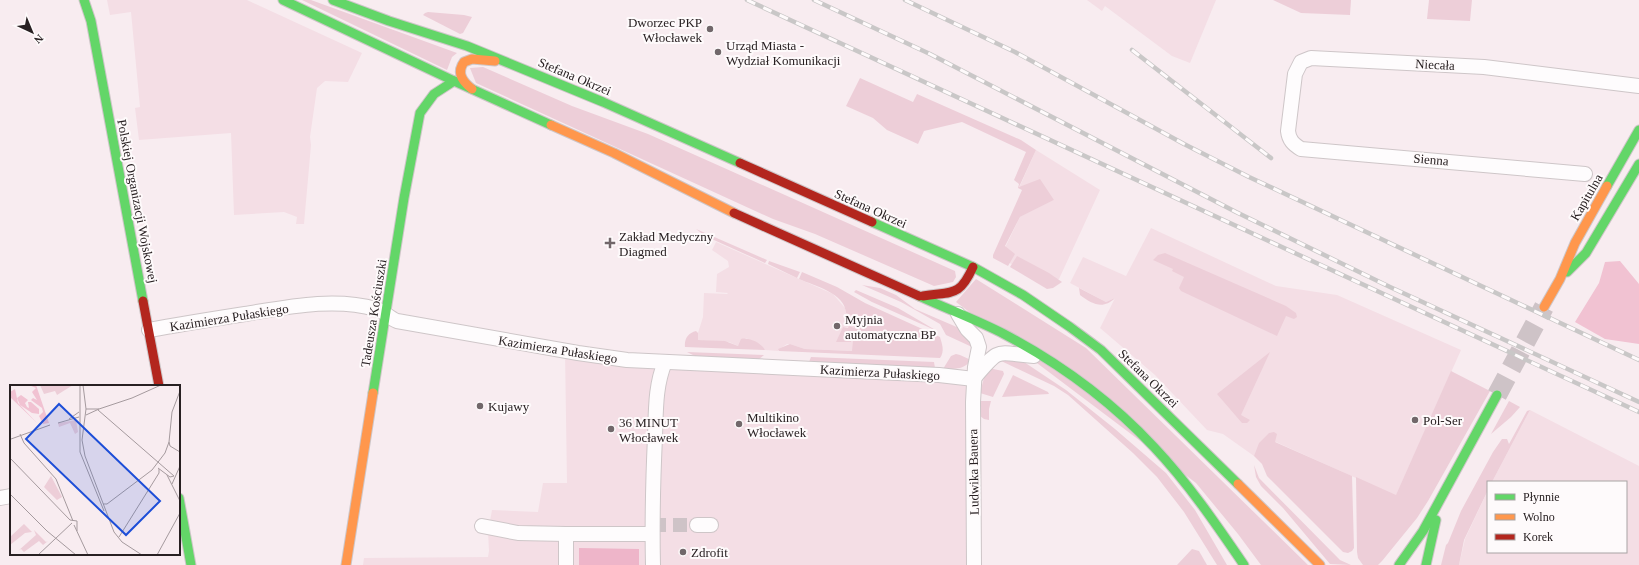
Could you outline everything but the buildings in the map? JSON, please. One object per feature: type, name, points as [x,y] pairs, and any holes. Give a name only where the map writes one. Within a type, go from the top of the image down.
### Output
[{"type":"main road","name":"Polskiej Organizacji Wojskowej","points":[[84,0],[91,21],[159,385]]},
{"type":"main road","name":"Polskiej Organizacji Wojskowej","points":[[90,0],[91,21]]},
{"type":"main road","points":[[283,0],[454,81],[614,153],[745,218],[1004,334],[1076,379],[1118,413],[1153,446],[1187,484],[1244,565]]},
{"type":"main road","name":"Stefana Okrzei","points":[[333,0],[389,21],[467,46],[603,102],[973,267],[1023,294],[1071,326],[1101,350],[1320,565]]},
{"type":"main road","points":[[472,89],[463,81],[460,75],[460,67],[463,62],[469,59],[508,62]]},
{"type":"main road","name":"Tadeusza Kościuszki","points":[[346,565],[404,198],[420,113],[426,101],[436,91],[454,81]]},
{"type":"main road","name":"Kapitulna","points":[[1544,308],[1560,279],[1575,243],[1639,130]]},
{"type":"main road","name":"Kapitulna","points":[[1560,279],[1586,253],[1639,164]]},
{"type":"main road","points":[[922,296],[957,292],[966,282],[973,267]]},
{"type":"main road","points":[[1396,563],[1423,531],[1497,395]]},
{"type":"main road","points":[[1426,565],[1440,502]]},
{"type":"main road","points":[[180,503],[192,565]]},
{"type":"street","name":"Niecała","points":[[1288,131],[1295,74],[1301,62],[1311,58],[1484,67],[1639,86]]},
{"type":"street","name":"Sienna","points":[[1288,131],[1289,138],[1294,145],[1301,149],[1585,174]]},
{"type":"street","name":"Kazimierza Pułaskiego","points":[[149,330],[270,310],[342,303],[378,309],[385,315],[397,321],[578,353],[627,360],[939,375],[974,379]]},
{"type":"street","name":"Ludwika Bauera","points":[[957,312],[967,329],[976,338],[979,347],[972,402],[974,565]]},
{"type":"street","points":[[974,379],[986,363],[997,354],[1004,352],[1043,357]]},
{"type":"street","points":[[653,565],[652,500],[657,395],[659,376],[665,362]]},
{"type":"street","points":[[0,498],[10,496]]},
{"type":"street","points":[[482,526],[518,533],[652,534]]},
{"type":"street","points":[[566,534],[566,565]]},
{"type":"shaded area","points":[[107,0],[247,0],[362,53],[348,82],[325,81],[317,88],[310,137],[311,145],[304,224],[296,224],[297,217],[284,212],[234,215],[231,133],[139,140],[135,108],[140,107],[131,12],[110,15]]},
{"type":"shaded area","points":[[302,0],[311,0],[457,53],[452,57],[447,70]]},
{"type":"shaded area","points":[[1087,0],[1216,0],[1190,63],[1172,56],[1105,6],[1102,11]]},
{"type":"shaded area","points":[[1273,0],[1351,0],[1350,15],[1301,13]]},
{"type":"shaded area","points":[[1429,0],[1472,0],[1470,21],[1427,19]]},
{"type":"shaded area","points":[[428,12],[472,17],[463,33],[460,34],[423,15]]},
{"type":"shaded area","points":[[483,67],[572,106],[648,134],[955,271],[956,277],[953,282],[934,286],[815,234],[773,219],[476,83],[470,68]]},
{"type":"shaded area","points":[[860,78],[913,102],[917,94],[1021,140],[1036,150],[1019,187],[1040,179],[1054,200],[1020,217],[1005,246],[1015,254],[1008,266],[993,258],[993,255],[1022,190],[1018,188],[1019,184],[1014,180],[1026,152],[962,122],[924,131],[918,144],[887,130],[873,118],[846,106]]},
{"type":"shaded area","points":[[1036,150],[1100,190],[1059,279],[1047,283],[1000,258],[1020,217],[1054,200],[1019,188]]},
{"type":"shaded area","points":[[1151,228],[1276,286],[1337,295],[1461,350],[1396,496],[1276,442],[1254,456],[1223,434],[1207,430],[1155,375],[1100,328],[1115,298],[1106,302],[1070,283],[1083,257],[1126,276]]},
{"type":"shaded area","points":[[696,229],[767,260],[765,263],[705,236]]},
{"type":"shaded area","points":[[716,242],[833,294],[845,308],[846,313],[858,318],[854,328],[843,327],[837,342],[850,333],[863,333],[862,343],[853,351],[805,349],[787,344],[778,350],[779,351],[765,350],[761,345],[746,338],[738,346],[729,342],[698,340],[698,333],[703,317],[704,293],[728,293],[716,292],[717,274],[729,267],[728,261],[712,250]]},
{"type":"shaded area","points":[[1165,253],[1286,306],[1296,313],[1297,317],[1294,319],[1286,316],[1277,336],[1181,291],[1179,288],[1184,277],[1172,271],[1173,269],[1153,260],[1158,255]]},
{"type":"shaded area","points":[[1017,256],[1049,273],[1062,282],[1053,288],[1047,289],[1010,267]]},
{"type":"shaded area","points":[[769,261],[800,272],[797,278],[768,264]]},
{"type":"shaded area","points":[[1620,261],[1639,284],[1639,344],[1605,339],[1575,322],[1599,283],[1605,262]]},
{"type":"shaded area","points":[[802,272],[837,287],[865,303],[940,337],[943,350],[942,355],[940,358],[779,351],[778,349],[790,344],[805,349],[852,351],[853,341],[860,341],[860,334],[851,334],[851,342],[836,342],[843,327],[848,328],[849,326],[854,328],[858,318],[846,313],[844,306],[835,295],[799,279]]},
{"type":"shaded area","points":[[976,279],[1086,348],[1308,565],[1261,565],[1238,534],[1196,483],[956,302]]},
{"type":"shaded area","points":[[862,285],[880,288],[896,295],[915,309],[959,328],[968,336],[972,347],[946,335],[940,324],[901,302]]},
{"type":"shaded area","points":[[1079,288],[1106,302],[1115,298],[1111,302],[1102,305],[1093,303],[1080,295]]},
{"type":"shaded area","points":[[856,290],[898,308],[937,331],[872,302],[854,292]]},
{"type":"shaded area","points":[[696,331],[698,333],[698,340],[725,341],[738,346],[741,339],[747,339],[758,343],[765,350],[685,347],[687,337]]},
{"type":"shaded area","points":[[565,351],[974,379],[974,565],[363,565],[364,558],[488,557],[488,532],[492,510],[538,512],[543,483],[567,483]]},
{"type":"shaded area","points":[[687,352],[764,355],[758,360],[697,357]]},
{"type":"shaded area","points":[[1270,352],[1241,415],[1250,420],[1247,423],[1242,423],[1217,394]]},
{"type":"shaded area","points":[[956,354],[971,360],[962,367],[955,369],[943,369],[951,356]]},
{"type":"shaded area","points":[[811,357],[934,362],[935,368],[809,362]]},
{"type":"shaded area","points":[[1003,359],[1024,362],[1066,390],[1115,429],[1166,473],[1195,510],[1227,565],[1217,565],[1184,512],[1157,477],[1133,453],[1068,395],[1054,386],[999,360]]},
{"type":"shaded area","points":[[988,368],[1003,371],[1004,374],[993,397],[980,393]]},
{"type":"shaded area","points":[[1451,371],[1490,391],[1417,518],[1378,565],[1363,565],[1358,558],[1357,552],[1356,477],[1396,495]]},
{"type":"shaded area","points":[[1013,375],[1048,392],[1049,394],[1002,397]]},
{"type":"shaded area","points":[[980,401],[991,401],[989,420],[980,416]]},
{"type":"shaded area","points":[[1509,401],[1520,407],[1491,434]]},
{"type":"shaded area","points":[[1530,410],[1639,466],[1639,565],[1459,565],[1465,539],[1487,492],[1487,553],[1627,553],[1627,481],[1493,481]]},
{"type":"shaded area","points":[[1530,410],[1493,481],[1487,481],[1487,492],[1464,540],[1459,565],[1441,565],[1446,545],[1461,511],[1493,452],[1502,439],[1507,439],[1509,444],[1527,411]]},
{"type":"shaded area","points":[[1274,432],[1277,434],[1275,442],[1352,476],[1354,548],[1352,551],[1348,553],[1343,552],[1267,476],[1262,464],[1254,456],[1259,443],[1269,433]]},
{"type":"shaded area","points":[[1254,465],[1259,478],[1340,560],[1351,565],[1330,564],[1283,508],[1261,486],[1256,477]]},
{"type":"shaded area","points":[[579,548],[639,549],[639,565],[579,565]]},
{"type":"shaded area","points":[[1192,549],[1199,551],[1207,565],[1177,565]]},
{"type":"tunnel","points":[[1497,395],[1544,307]]},
{"type":"tunnel","points":[[652,525],[697,525]]},
{"type":"railway","points":[[747,0],[1639,412]]},
{"type":"railway","points":[[814,0],[930,54],[1236,212],[1390,287],[1639,402]]},
{"type":"railway","points":[[905,0],[1015,52],[1184,144],[1249,177],[1639,360]]},
{"type":"railway","points":[[1132,50],[1271,158]]},
{"type":"traffic: fast","points":[[84,0],[91,21],[143,301]]},
{"type":"traffic: fast","points":[[283,0],[551,125]]},
{"type":"traffic: fast","points":[[333,0],[389,21],[467,46],[603,102],[740,163]]},
{"type":"traffic: fast","points":[[373,393],[404,198],[420,113],[434,94],[454,81]]},
{"type":"traffic: fast","points":[[1607,186],[1639,130]]},
{"type":"traffic: fast","points":[[1567,272],[1586,253],[1639,164]]},
{"type":"traffic: fast","points":[[872,222],[973,267],[1023,295],[1070,327],[1101,350],[1238,484]]},
{"type":"traffic: fast","points":[[919,296],[973,319],[1025,345],[1084,384],[1103,399],[1138,430],[1178,475],[1201,504],[1244,565]]},
{"type":"traffic: fast","points":[[1399,565],[1423,531],[1497,395]]},
{"type":"traffic: fast","points":[[180,504],[191,565]]},
{"type":"traffic: fast","points":[[1426,565],[1436,520]]},
{"type":"traffic: slow","points":[[472,89],[463,80],[461,74],[464,62],[472,59],[495,61]]},
{"type":"traffic: slow","points":[[551,125],[614,153],[734,213]]},
{"type":"traffic: slow","points":[[1544,307],[1560,279],[1575,243],[1607,186]]},
{"type":"traffic: slow","points":[[346,565],[373,393]]},
{"type":"traffic: slow","points":[[1238,484],[1320,565]]},
{"type":"traffic: jam","points":[[740,163],[872,222]]},
{"type":"traffic: jam","points":[[734,213],[919,296]]},
{"type":"traffic: jam","points":[[923,296],[954,291],[963,284],[973,267]]},
{"type":"traffic: jam","points":[[143,301],[159,385]]},
{"type":"place","name":"Dworzec PKP Włocławek","points":[[710,29]]},
{"type":"place","name":"Urząd Miasta - Wydział Komunikacji","points":[[718,52]]},
{"type":"place","name":"Zakład Medyczny Diagmed","points":[[610,243]]},
{"type":"place","name":"Myjnia automatyczna BP","points":[[837,326]]},
{"type":"place","name":"Kujawy","points":[[480,406]]},
{"type":"place","name":"Pol-Ser","points":[[1415,420]]},
{"type":"place","name":"Multikino Włocławek","points":[[739,424]]},
{"type":"place","name":"36 MINUT Włocławek","points":[[611,429]]},
{"type":"place","name":"Zdrofit","points":[[683,552]]}]
